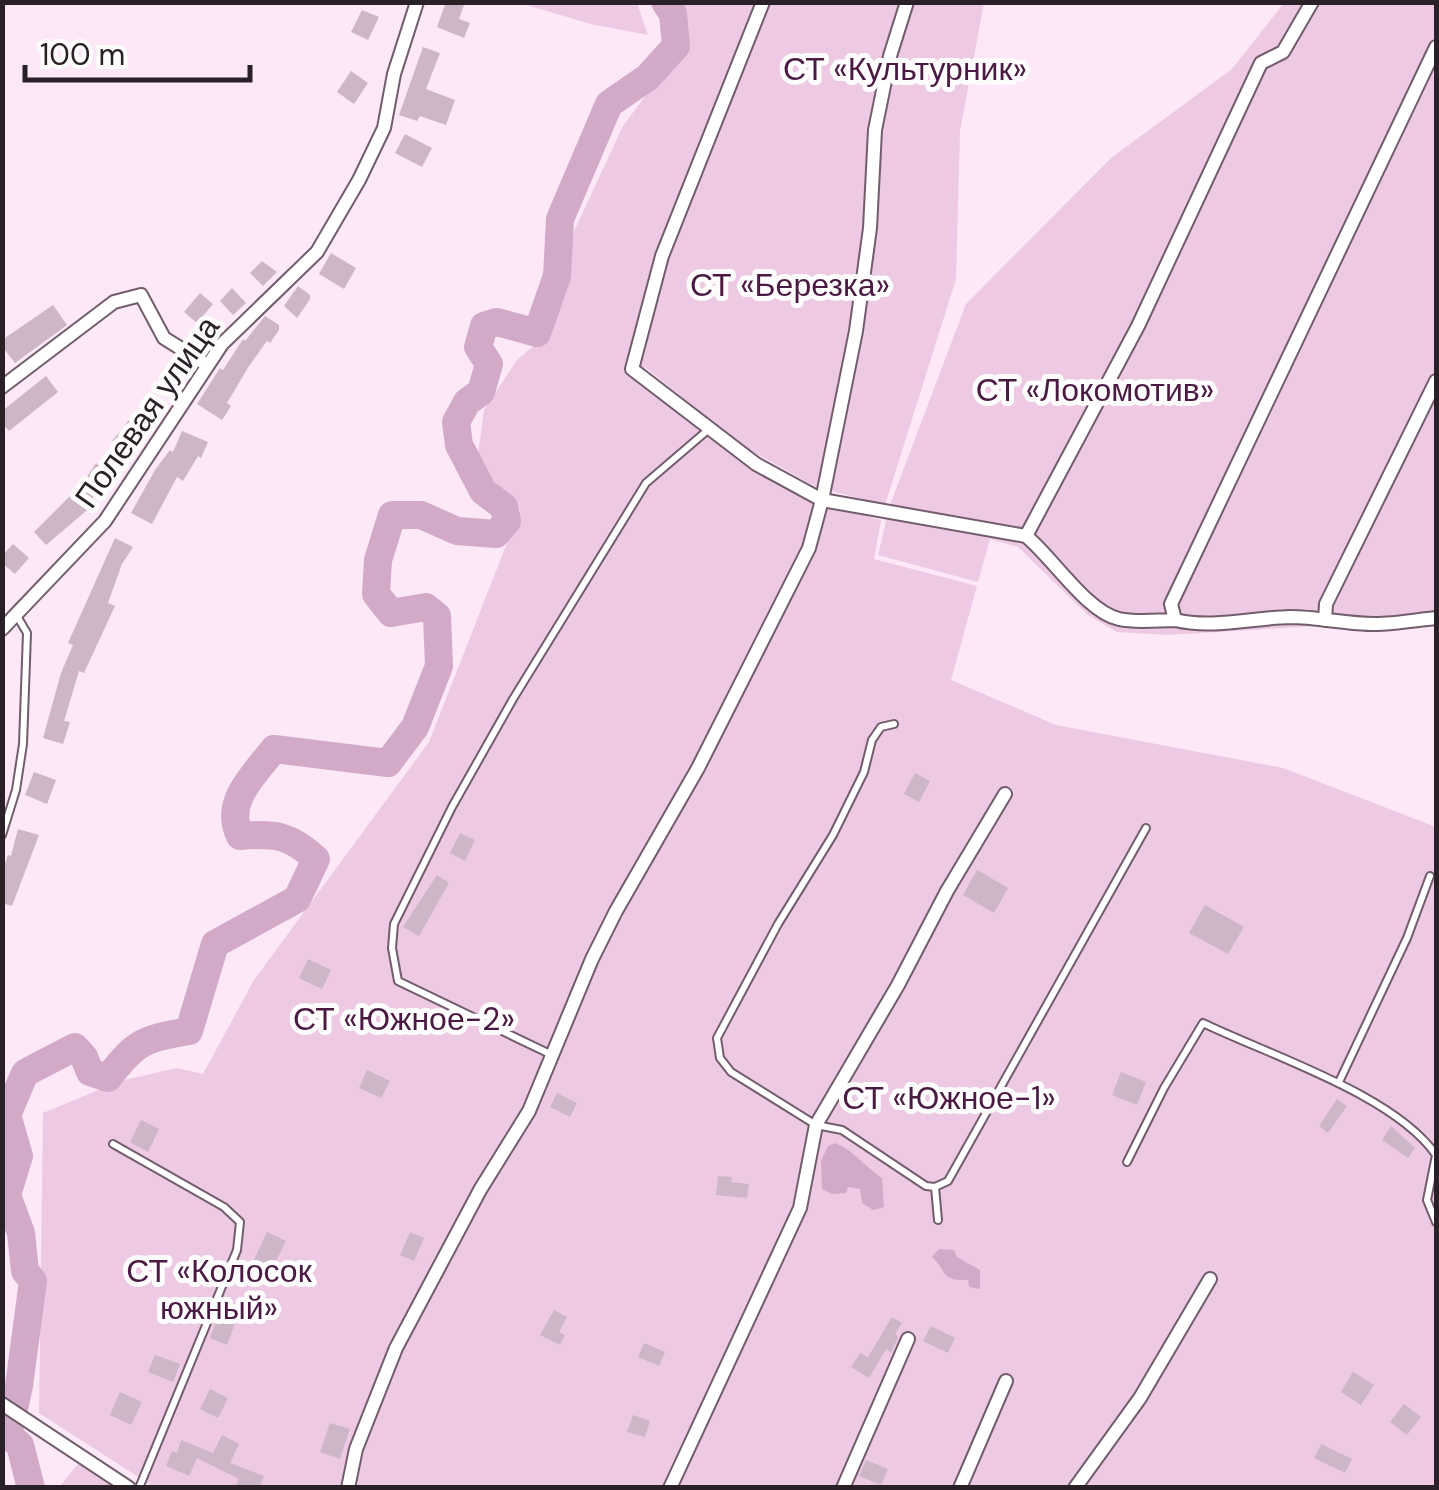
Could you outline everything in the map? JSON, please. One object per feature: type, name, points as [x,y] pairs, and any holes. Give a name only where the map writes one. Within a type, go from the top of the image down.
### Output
[{"type":"street","name":"Полевая улица","points":[[2,629],[105,521],[222,344],[317,252],[384,128],[394,74],[418,2]]},
{"type":"street","points":[[763,2],[662,256],[634,355],[632,369],[638,376],[756,464],[822,500],[1026,536],[1047,553],[1091,603],[1118,620],[1216,625],[1254,618],[1374,624],[1436,618]]},
{"type":"street","points":[[348,1488],[356,1449],[396,1348],[480,1190],[529,1111],[616,912],[698,768],[809,548],[856,331],[870,228],[875,130],[890,56],[907,2]]},
{"type":"street","points":[[1026,536],[1138,326],[1261,63],[1283,52],[1312,2]]},
{"type":"street","points":[[1174,620],[1171,604],[1181,580],[1436,47]]},
{"type":"street","points":[[2,387],[114,302],[140,296],[164,338],[207,365]]},
{"type":"street","points":[[1325,620],[1326,604],[1436,382]]},
{"type":"street","points":[[670,1488],[800,1208],[816,1126],[947,890],[1006,794]]},
{"type":"street","points":[[1075,1488],[1140,1398],[1210,1279]]},
{"type":"street","points":[[843,1488],[908,1339]]},
{"type":"street","points":[[960,1488],[1006,1381]]},
{"type":"street","points":[[2,1404],[129,1488]]},
{"type":"lane","points":[[551,1055],[398,981],[392,948],[394,924],[452,807],[504,715],[646,483],[709,429]]},
{"type":"lane","points":[[2,835],[16,790],[23,744],[27,634],[17,616]]},
{"type":"lane","points":[[894,724],[882,727],[872,740],[864,772],[833,835],[778,924],[717,1038],[720,1058],[731,1072],[816,1126],[842,1130],[926,1186],[935,1187],[948,1180],[1146,828]]},
{"type":"lane","points":[[1339,1082],[1407,938],[1430,876]]},
{"type":"lane","points":[[1128,1162],[1164,1088],[1203,1023],[1339,1082],[1428,1142],[1436,1155],[1427,1200],[1436,1222]]},
{"type":"lane","points":[[113,1144],[224,1207],[240,1222],[237,1250],[139,1488]]},
{"type":"lane","points":[[935,1187],[938,1220]]},
{"type":"green space","points":[[520,3],[637,3],[648,35],[591,24]]},
{"type":"green space","points":[[679,3],[984,3],[960,131],[956,279],[885,505],[816,487],[739,444],[645,367],[632,379],[771,482],[812,501],[881,520],[874,559],[977,586],[951,680],[1056,725],[1283,768],[1436,827],[1436,1487],[154,1487],[39,1413],[43,1113],[120,1081],[177,1068],[203,1074],[254,980],[429,742],[520,510],[477,462],[484,410],[517,360],[545,336],[569,242],[623,126],[679,51]]},
{"type":"green space","name":"СТ «Локомотив»","points":[[1284,3],[1436,3],[1436,619],[1167,635],[1117,632],[1088,615],[1018,547],[990,539],[978,582],[878,555],[890,505],[966,304],[1111,158],[1232,69]]},
{"type":"green space","points":[[79,1463],[115,1487],[59,1487]]},
{"type":"shaded area","points":[[835,1143],[882,1178],[884,1207],[873,1210],[862,1203],[860,1189],[848,1187],[846,1193],[832,1194],[822,1189],[821,1161],[828,1146]]},
{"type":"shaded area","points":[[939,1249],[954,1250],[957,1257],[980,1270],[980,1289],[969,1287],[968,1280],[952,1279],[945,1274],[932,1257]]},
{"type":"building","points":[[446,2],[465,2],[459,19],[470,23],[464,38],[437,27]]},
{"type":"building","points":[[362,10],[379,17],[368,40],[351,32]]},
{"type":"building","points":[[423,47],[440,53],[426,89],[455,100],[446,125],[420,116],[417,121],[399,115]]},
{"type":"building","points":[[351,71],[368,83],[354,104],[337,92]]},
{"type":"building","points":[[405,134],[432,148],[422,167],[395,153]]},
{"type":"building","points":[[331,253],[356,268],[344,289],[319,274]]},
{"type":"building","points":[[262,261],[277,272],[263,286],[250,273]]},
{"type":"building","points":[[298,286],[310,299],[297,318],[284,306]]},
{"type":"building","points":[[232,288],[246,303],[233,315],[220,301]]},
{"type":"building","points":[[200,293],[213,304],[197,323],[184,312]]},
{"type":"building","points":[[53,305],[67,325],[15,363],[2,340]]},
{"type":"building","points":[[265,316],[279,325],[279,330],[249,366],[227,403],[231,406],[222,420],[197,404],[220,368],[223,370],[243,339]]},
{"type":"building","points":[[46,376],[58,392],[9,431],[2,423],[2,411]]},
{"type":"building","points":[[129,420],[144,432],[127,453],[112,441]]},
{"type":"building","points":[[182,431],[208,442],[183,481],[177,477],[152,524],[131,513],[155,470],[170,450],[173,452]]},
{"type":"building","points":[[96,463],[111,475],[89,503],[92,506],[46,545],[34,532],[82,484]]},
{"type":"building","points":[[115,538],[133,547],[122,564],[108,603],[115,606],[84,673],[79,671],[64,721],[70,722],[63,744],[43,738],[73,645],[68,643]]},
{"type":"building","points":[[13,544],[29,558],[15,574],[2,563],[2,556]]},
{"type":"building","points":[[34,772],[56,780],[47,804],[25,795]]},
{"type":"building","points":[[915,773],[930,781],[919,802],[904,794]]},
{"type":"building","points":[[18,829],[39,835],[12,906],[2,903],[2,871],[8,855],[11,856]]},
{"type":"building","points":[[460,833],[475,840],[465,861],[450,853]]},
{"type":"building","points":[[977,870],[1008,888],[994,913],[963,895]]},
{"type":"building","points":[[437,875],[449,883],[419,936],[403,927]]},
{"type":"building","points":[[1205,905],[1244,927],[1228,954],[1189,933]]},
{"type":"building","points":[[308,959],[331,970],[322,989],[299,978]]},
{"type":"building","points":[[367,1070],[390,1081],[381,1098],[359,1088]]},
{"type":"building","points":[[1121,1072],[1146,1082],[1137,1105],[1112,1095]]},
{"type":"building","points":[[557,1093],[577,1103],[570,1117],[550,1107]]},
{"type":"building","points":[[1337,1099],[1347,1106],[1328,1133],[1319,1126]]},
{"type":"building","points":[[141,1120],[159,1129],[148,1152],[130,1142]]},
{"type":"building","points":[[1391,1126],[1415,1148],[1408,1158],[1382,1140]]},
{"type":"building","points":[[718,1176],[749,1184],[747,1198],[716,1195]]},
{"type":"building","points":[[267,1232],[286,1241],[272,1269],[254,1260]]},
{"type":"building","points":[[410,1232],[424,1238],[414,1261],[400,1255]]},
{"type":"building","points":[[554,1310],[567,1317],[559,1332],[565,1335],[560,1345],[540,1335]]},
{"type":"building","points":[[220,1311],[237,1318],[227,1345],[210,1338]]},
{"type":"building","points":[[892,1317],[902,1323],[895,1334],[898,1337],[891,1353],[886,1349],[869,1378],[851,1367],[860,1353],[868,1357]]},
{"type":"building","points":[[931,1326],[955,1338],[948,1353],[923,1341]]},
{"type":"building","points":[[644,1343],[665,1352],[659,1366],[638,1357]]},
{"type":"building","points":[[155,1355],[180,1364],[173,1382],[148,1372]]},
{"type":"building","points":[[1353,1372],[1374,1385],[1361,1405],[1341,1392]]},
{"type":"building","points":[[210,1389],[228,1398],[218,1418],[200,1409]]},
{"type":"building","points":[[120,1392],[142,1402],[131,1425],[110,1415]]},
{"type":"building","points":[[1404,1404],[1421,1417],[1407,1435],[1390,1422]]},
{"type":"building","points":[[633,1415],[650,1421],[645,1437],[627,1432]]},
{"type":"building","points":[[330,1423],[350,1429],[340,1459],[320,1452]]},
{"type":"building","points":[[222,1435],[239,1444],[230,1463],[264,1476],[259,1488],[236,1485],[239,1479],[197,1458],[189,1476],[166,1466],[172,1451],[177,1453],[181,1440],[213,1453]]},
{"type":"building","points":[[1321,1444],[1352,1459],[1345,1473],[1314,1458]]},
{"type":"building","points":[[866,1460],[888,1469],[881,1485],[859,1476]]},
{"type":"waterway","points":[[31,1488],[20,1445],[8,1435],[19,1386],[33,1281],[25,1271],[21,1233],[7,1195],[19,1156],[7,1115],[25,1073],[75,1047],[90,1072],[108,1078],[142,1044],[189,1031],[215,944],[297,899],[316,859],[281,837],[240,836],[236,824],[235,812],[243,790],[274,749],[388,763],[415,727],[439,666],[437,616],[426,607],[391,613],[376,594],[378,560],[392,515],[421,515],[457,531],[496,534],[507,521],[504,507],[483,491],[459,445],[456,422],[467,402],[481,392],[489,364],[478,347],[484,326],[497,322],[537,333],[557,276],[560,219],[609,104],[648,77],[676,46],[673,14],[665,2]]},
{"type":"park label","name":"СТ «Культурник»","points":[[905,69]]},
{"type":"park label","name":"СТ «Березка»","points":[[790,285]]},
{"type":"park label","name":"СТ «Южное-2»","points":[[404,1019]]},
{"type":"park label","name":"СТ «Южное-1»","points":[[949,1098]]},
{"type":"park label","name":"СТ «Колосок южный»","points":[[219,1290]]}]
